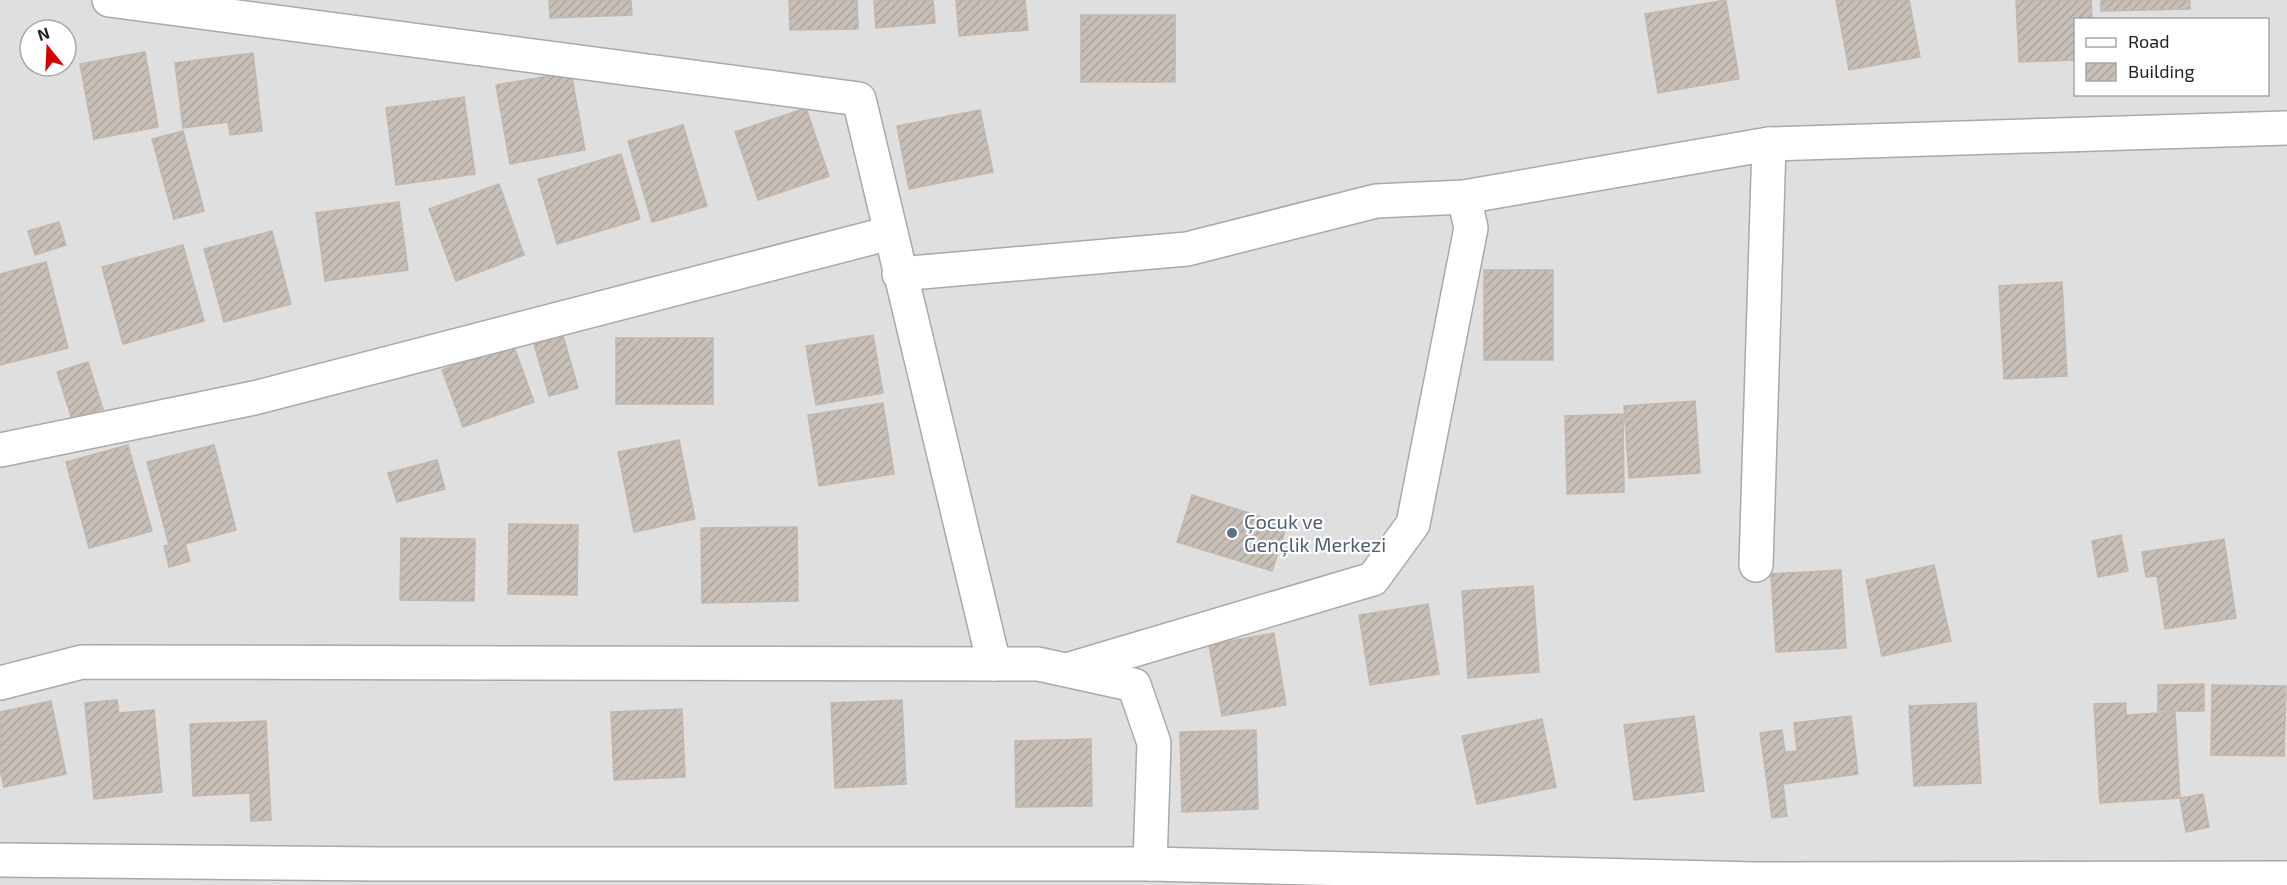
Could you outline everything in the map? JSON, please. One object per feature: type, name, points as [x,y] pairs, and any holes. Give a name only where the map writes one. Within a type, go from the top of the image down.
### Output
[{"type":"street","points":[[109,0],[859,99],[994,664]]},
{"type":"street","points":[[899,274],[1186,249],[1376,201],[1464,197],[1769,144],[2287,129]]},
{"type":"street","points":[[1756,566],[1769,144]]},
{"type":"street","points":[[1066,670],[1373,579],[1413,524],[1471,228],[1464,197]]},
{"type":"street","points":[[0,450],[254,398],[890,233]]},
{"type":"street","points":[[0,683],[82,662],[1038,664],[1134,685],[1154,743],[1150,864]]},
{"type":"street","points":[[0,860],[380,874],[1150,864],[1755,882],[2287,878]]},
{"type":"shaded area","points":[[0,0],[2287,0],[2287,885],[0,885]]},
{"type":"building","points":[[549,0],[631,0],[632,15],[550,18]]},
{"type":"building","points":[[789,0],[857,0],[858,29],[790,30]]},
{"type":"building","points":[[874,0],[933,0],[935,23],[876,28]]},
{"type":"building","points":[[956,0],[1025,0],[1028,30],[959,36]]},
{"type":"building","points":[[1726,0],[1739,79],[1658,93],[1645,14]]},
{"type":"building","points":[[1836,0],[1909,0],[1920,57],[1849,70]]},
{"type":"building","points":[[2016,0],[2091,0],[2092,18],[2074,18],[2074,60],[2019,62]]},
{"type":"building","points":[[2101,0],[2190,0],[2190,9],[2101,11]]},
{"type":"building","points":[[1081,15],[1175,15],[1175,82],[1081,82]]},
{"type":"building","points":[[145,52],[158,127],[94,139],[80,64]]},
{"type":"building","points":[[253,53],[262,131],[230,135],[228,122],[183,128],[175,63]]},
{"type":"building","points":[[571,72],[585,150],[510,164],[496,85]]},
{"type":"building","points":[[464,97],[475,174],[396,185],[386,108]]},
{"type":"building","points":[[806,108],[829,176],[758,200],[735,132]]},
{"type":"building","points":[[980,110],[993,172],[909,189],[897,126]]},
{"type":"building","points":[[683,125],[707,206],[652,222],[628,141]]},
{"type":"building","points":[[183,131],[204,211],[174,219],[152,139]]},
{"type":"building","points":[[621,154],[640,219],[557,244],[538,179]]},
{"type":"building","points":[[499,184],[524,255],[456,281],[429,209]]},
{"type":"building","points":[[399,202],[408,270],[325,281],[316,213]]},
{"type":"building","points":[[59,222],[66,245],[35,255],[28,231]]},
{"type":"building","points":[[272,231],[291,304],[224,322],[204,249]]},
{"type":"building","points":[[183,245],[204,321],[123,344],[102,267]]},
{"type":"building","points":[[46,262],[68,348],[0,365],[0,274]]},
{"type":"building","points":[[1484,270],[1553,270],[1553,360],[1484,360]]},
{"type":"building","points":[[2062,282],[2067,376],[2004,379],[1999,286]]},
{"type":"building","points":[[873,335],[883,393],[816,405],[806,346]]},
{"type":"building","points":[[563,336],[578,388],[549,396],[534,344]]},
{"type":"building","points":[[616,338],[713,338],[713,404],[616,404]]},
{"type":"building","points":[[513,344],[534,402],[463,427],[442,370]]},
{"type":"building","points":[[88,362],[103,409],[72,419],[57,372]]},
{"type":"building","points":[[1695,401],[1700,473],[1629,478],[1624,406]]},
{"type":"building","points":[[883,403],[894,474],[819,486],[808,415]]},
{"type":"building","points":[[1623,414],[1624,492],[1567,494],[1565,416]]},
{"type":"building","points":[[679,440],[695,519],[634,532],[618,452]]},
{"type":"building","points":[[128,445],[152,531],[89,548],[66,462]]},
{"type":"building","points":[[214,445],[236,530],[185,544],[190,561],[169,567],[164,546],[169,545],[147,462]]},
{"type":"building","points":[[437,460],[445,489],[397,502],[388,473]]},
{"type":"building","name":"Çocuk ve Gençlik Merkezi","points":[[1192,495],[1287,525],[1272,571],[1177,542]]},
{"type":"building","points":[[509,524],[578,525],[577,595],[508,594]]},
{"type":"building","points":[[797,527],[798,601],[702,603],[701,528]]},
{"type":"building","points":[[2121,535],[2128,571],[2098,577],[2092,541]]},
{"type":"building","points":[[401,538],[475,539],[474,601],[400,600]]},
{"type":"building","points":[[2224,539],[2236,618],[2165,629],[2157,576],[2146,577],[2142,552]]},
{"type":"building","points":[[1934,565],[1951,641],[1882,656],[1866,580]]},
{"type":"building","points":[[1841,570],[1846,648],[1776,652],[1771,574]]},
{"type":"building","points":[[1533,586],[1539,672],[1468,678],[1462,591]]},
{"type":"building","points":[[1428,604],[1439,674],[1370,685],[1359,615]]},
{"type":"building","points":[[1274,633],[1286,705],[1222,716],[1209,645]]},
{"type":"building","points":[[2204,684],[2204,711],[2158,711],[2158,685]]},
{"type":"building","points":[[2212,685],[2286,686],[2284,756],[2211,755]]},
{"type":"building","points":[[117,700],[119,713],[154,710],[162,792],[94,799],[85,703]]},
{"type":"building","points":[[902,700],[906,784],[835,788],[831,703]]},
{"type":"building","points":[[51,701],[66,774],[4,787],[0,769],[0,712]]},
{"type":"building","points":[[1976,703],[1981,783],[1914,786],[1909,706]]},
{"type":"building","points":[[2126,703],[2126,715],[2175,712],[2180,798],[2100,803],[2094,704]]},
{"type":"building","points":[[682,709],[685,777],[614,780],[611,712]]},
{"type":"building","points":[[1694,716],[1704,791],[1634,800],[1624,725]]},
{"type":"building","points":[[1851,716],[1858,774],[1783,784],[1787,816],[1772,818],[1760,733],[1782,730],[1785,752],[1797,751],[1794,723]]},
{"type":"building","points":[[1542,719],[1556,787],[1477,804],[1462,736]]},
{"type":"building","points":[[266,721],[271,820],[251,821],[250,793],[193,796],[190,724]]},
{"type":"building","points":[[1256,730],[1258,809],[1182,812],[1180,732]]},
{"type":"building","points":[[1091,739],[1092,806],[1016,807],[1015,741]]},
{"type":"building","points":[[2203,794],[2209,827],[2186,832],[2180,798]]},
{"type":"place","name":"Çocuk ve Gençlik Merkezi","points":[[1232,533]]}]
